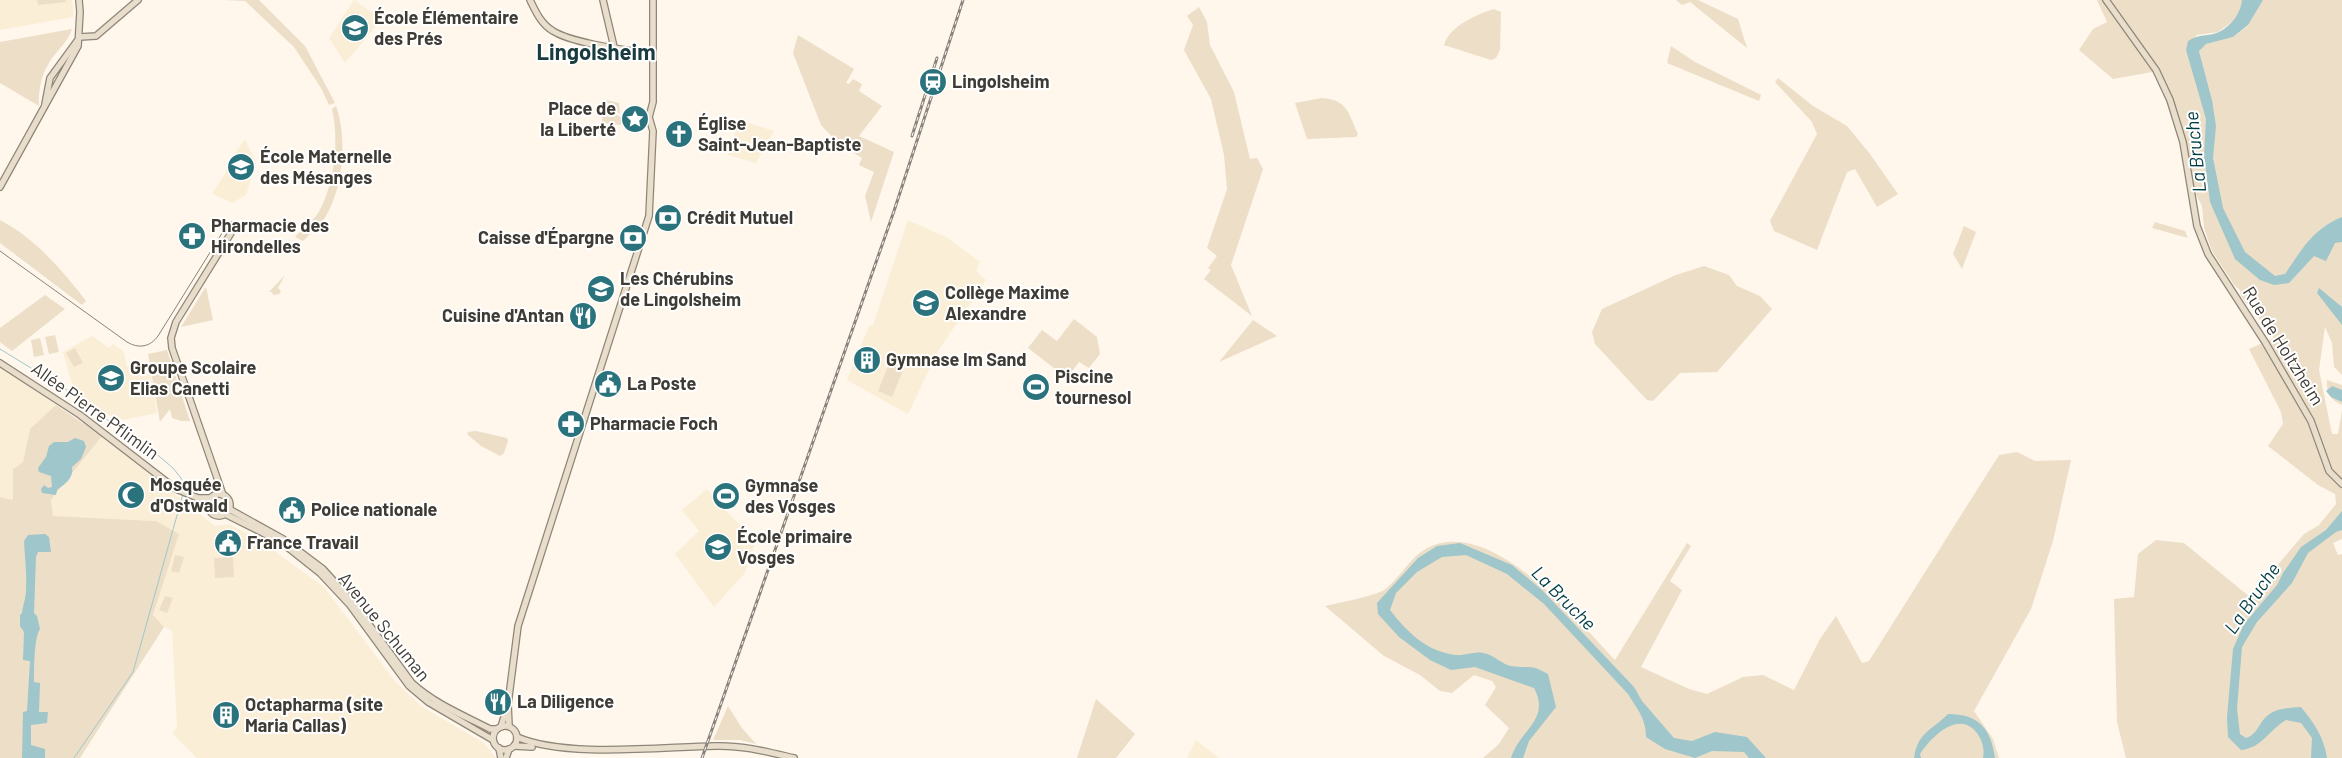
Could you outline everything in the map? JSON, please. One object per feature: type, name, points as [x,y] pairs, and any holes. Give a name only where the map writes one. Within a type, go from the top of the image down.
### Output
[{"type":"main road","points":[[0,188],[46,104],[50,78],[80,37],[79,0]]},
{"type":"main road","points":[[80,37],[96,36],[138,0]]},
{"type":"main road","points":[[530,0],[541,20],[554,32],[575,39],[653,54]]},
{"type":"main road","points":[[603,0],[614,47]]},
{"type":"main road","points":[[572,756],[535,747],[517,737],[509,726],[508,704],[518,626],[648,216],[653,131],[649,117],[653,102],[653,0]]},
{"type":"main road","name":"Rue de Holtzheim","points":[[2106,0],[2156,70],[2170,100],[2183,142],[2195,204],[2194,214],[2208,254],[2266,342],[2312,421],[2329,471],[2341,483]]},
{"type":"main road","points":[[218,484],[208,508],[215,515],[225,514],[229,509],[228,500],[223,495],[218,484],[172,348],[171,338],[176,322],[231,233],[232,225]]},
{"type":"main road","name":"Allée Pierre Pflimlin","points":[[0,363],[80,415],[184,493],[198,498],[213,497]]},
{"type":"main road","points":[[213,497],[223,495]]},
{"type":"main road","name":"Allée Pierre Pflimlin","points":[[198,498],[208,508]]},
{"type":"main road","name":"Avenue Schuman","points":[[229,509],[282,541],[323,569],[352,601],[412,683],[422,692],[443,706],[490,729],[499,728]]},
{"type":"main road","name":"Avenue Schuman","points":[[225,514],[282,541],[320,573],[339,592],[409,686],[428,702],[493,740]]},
{"type":"main road","points":[[501,758],[493,740],[508,704]]},
{"type":"main road","points":[[499,728],[509,726]]},
{"type":"main road","points":[[506,758],[517,737]]},
{"type":"main road","points":[[607,757],[713,746],[743,747],[794,758]]},
{"type":"main road","points":[[498,748],[535,747]]},
{"type":"shaded area","points":[[0,0],[72,0],[74,17],[0,30]]},
{"type":"shaded area","points":[[37,0],[66,0],[66,2],[38,5]]},
{"type":"shaded area","points":[[224,0],[259,0],[305,46],[335,103],[329,105],[321,88],[294,47],[245,1]]},
{"type":"shaded area","name":"École Élémentaire des Prés","points":[[354,0],[382,19],[345,63],[329,38]]},
{"type":"shaded area","points":[[1676,0],[1698,0],[1738,19],[1747,48],[1690,2],[1682,5]]},
{"type":"shaded area","points":[[2097,0],[2342,0],[2342,375],[2334,367],[2332,343],[2325,327],[2319,370],[2332,434],[2338,434],[2342,410],[2342,539],[2333,543],[2338,555],[2342,554],[2342,758],[2126,758],[2117,722],[2114,599],[2134,597],[2138,554],[2156,540],[2184,543],[2250,597],[2304,534],[2319,525],[2336,504],[2335,494],[2318,485],[2268,446],[2283,424],[2281,412],[2249,349],[2274,338],[2241,296],[2240,290],[2234,285],[2212,251],[2204,228],[2202,206],[2190,183],[2176,109],[2158,71],[2113,79],[2079,50],[2093,29],[2107,22]],"holes":[[[2233,21],[2248,26],[2233,37],[2205,44],[2199,51],[2212,100],[2186,50],[2197,35],[2218,32]]]},
{"type":"shaded area","points":[[1199,7],[1207,22],[1210,45],[1234,92],[1250,159],[1257,158],[1263,169],[1231,265],[1252,316],[1204,279],[1211,270],[1208,268],[1217,256],[1207,248],[1227,189],[1224,155],[1211,99],[1184,50],[1193,25],[1187,16]]},
{"type":"shaded area","points":[[1494,9],[1501,12],[1500,50],[1496,58],[1491,60],[1444,45],[1447,38],[1458,27],[1480,14]]},
{"type":"shaded area","points":[[72,29],[43,75],[39,93],[39,106],[0,83],[0,42]]},
{"type":"shaded area","points":[[798,35],[854,69],[846,83],[849,84],[853,79],[862,84],[859,91],[882,106],[859,136],[894,152],[871,222],[865,196],[874,172],[859,165],[862,158],[838,143],[821,125],[793,53]]},
{"type":"shaded area","points":[[1671,46],[1695,62],[1761,95],[1759,101],[1667,63]]},
{"type":"shaded area","points":[[1778,78],[1813,106],[1847,126],[1870,154],[1898,194],[1877,207],[1855,169],[1847,172],[1817,250],[1774,231],[1770,221],[1817,134],[1812,122],[1775,82]]},
{"type":"shaded area","points":[[1322,98],[1331,99],[1346,109],[1358,134],[1356,137],[1307,139],[1295,103]]},
{"type":"shaded area","points":[[606,100],[619,103],[620,114],[609,106]]},
{"type":"shaded area","points":[[603,103],[614,114],[621,117],[621,125],[602,123]]},
{"type":"shaded area","points":[[336,106],[342,134],[339,181],[335,197],[322,222],[303,241],[295,237],[319,212],[330,185],[335,147],[332,109]]},
{"type":"shaded area","points":[[739,120],[774,131],[756,163],[728,155]]},
{"type":"shaded area","name":"École Maternelle des Mésanges","points":[[245,139],[256,163],[246,195],[232,203],[212,194],[226,172],[230,161]]},
{"type":"shaded area","points":[[0,220],[25,236],[48,256],[86,301],[82,305],[0,243]]},
{"type":"shaded area","name":"Collège Maxime Alexandre","points":[[908,220],[946,237],[980,262],[976,271],[986,280],[938,351],[908,414],[847,380],[869,326],[873,325]]},
{"type":"shaded area","points":[[2155,222],[2185,231],[2188,238],[2152,228]]},
{"type":"shaded area","points":[[1964,226],[1976,232],[1962,269],[1953,254]]},
{"type":"shaded area","points":[[1704,266],[1729,275],[1737,286],[1760,296],[1772,309],[1717,372],[1680,373],[1653,401],[1647,400],[1595,344],[1592,332],[1602,309],[1676,275]]},
{"type":"shaded area","points":[[285,275],[278,288],[281,291],[279,294],[273,295],[272,292],[269,292]]},
{"type":"shaded area","points":[[205,288],[213,320],[181,327]]},
{"type":"shaded area","points":[[45,295],[65,309],[12,351],[0,342],[0,328]]},
{"type":"shaded area","points":[[1074,319],[1097,337],[1100,354],[1089,368],[1079,362],[1067,378],[1028,348],[1042,330],[1057,341]]},
{"type":"shaded area","points":[[1253,320],[1277,336],[1219,362]]},
{"type":"shaded area","points":[[55,335],[59,352],[49,354],[45,337]]},
{"type":"shaded area","name":"Groupe Scolaire Elias Canetti","points":[[92,336],[109,348],[113,344],[124,352],[127,367],[142,363],[150,369],[157,413],[123,420],[109,415],[85,400],[72,384],[63,352]]},
{"type":"shaded area","points":[[40,338],[44,355],[34,357],[31,340]]},
{"type":"shaded area","points":[[75,348],[83,363],[74,367],[66,353]]},
{"type":"shaded area","points":[[167,350],[190,421],[172,418],[170,409],[160,422],[148,354]]},
{"type":"shaded area","points":[[891,359],[905,365],[892,397],[878,391]]},
{"type":"shaded area","points":[[0,366],[56,405],[30,429],[23,462],[13,469],[13,500],[0,497]]},
{"type":"shaded area","points":[[2327,380],[2342,385],[2342,405],[2334,401],[2330,396],[2327,389]]},
{"type":"shaded area","points":[[56,405],[102,436],[51,500],[53,516],[156,521],[179,534],[153,615],[164,627],[80,758],[0,758],[0,497],[13,500],[13,469],[23,462],[30,429]]},
{"type":"shaded area","points":[[476,431],[507,438],[508,441],[504,453],[500,456],[481,446],[467,434],[468,432]]},
{"type":"shaded area","points":[[102,436],[215,526],[229,524],[258,539],[324,587],[395,681],[421,706],[484,743],[496,758],[197,758],[172,733],[177,728],[172,631],[164,627],[153,616],[178,534],[156,521],[53,516],[51,501]]},
{"type":"shaded area","points":[[2017,452],[2035,461],[2071,460],[2053,541],[2031,609],[1974,711],[1993,739],[1999,758],[1483,758],[1499,744],[1509,728],[1485,705],[1496,687],[1492,681],[1474,675],[1452,693],[1440,691],[1420,675],[1384,656],[1325,606],[1365,597],[1384,590],[1413,559],[1426,549],[1434,545],[1458,542],[1484,548],[1509,561],[1534,579],[1580,622],[1615,660],[1687,543],[1691,546],[1670,581],[1682,590],[1641,667],[1689,689],[1707,694],[1743,677],[1763,675],[1794,690],[1820,639],[1836,616],[1862,663],[1869,661],[1999,455]]},
{"type":"shaded area","name":"École primaire Vosges","points":[[707,489],[722,507],[756,540],[745,573],[714,607],[675,554],[699,531],[682,510]]},
{"type":"shaded area","points":[[219,499],[224,501],[226,506],[224,511],[219,513],[214,511],[212,506],[214,501]]},
{"type":"shaded area","points":[[175,555],[184,557],[179,573],[171,571]]},
{"type":"shaded area","points":[[233,557],[234,577],[215,578],[214,558]]},
{"type":"shaded area","points":[[165,596],[173,598],[167,613],[159,610]]},
{"type":"shaded area","points":[[1096,699],[1135,734],[1116,758],[1077,758]]},
{"type":"shaded area","points":[[728,706],[742,728],[756,744],[740,740],[713,740]]},
{"type":"shaded area","points":[[1196,740],[1219,758],[1187,758]]},
{"type":"water","points":[[2242,0],[2263,0],[2248,25],[2233,37],[2206,44],[2199,51],[2212,100],[2216,126],[2213,158],[2223,208],[2245,252],[2275,276],[2285,274],[2303,248],[2316,234],[2342,217],[2342,242],[2335,243],[2326,261],[2314,256],[2289,283],[2274,285],[2260,280],[2235,259],[2210,202],[2204,156],[2206,119],[2186,50],[2188,41],[2219,32],[2228,26],[2235,19]]},
{"type":"water","points":[[2319,288],[2342,307],[2342,325],[2317,293]]},
{"type":"water","points":[[2332,386],[2342,390],[2342,402],[2331,397],[2326,391]]},
{"type":"water","points":[[75,438],[84,441],[86,447],[81,459],[72,467],[70,478],[57,490],[56,495],[42,493],[41,489],[44,485],[48,488],[52,487],[51,476],[39,472],[38,468],[46,457],[49,446],[54,442],[68,442]]},
{"type":"water","points":[[2342,511],[2342,530],[2336,532],[2308,553],[2292,583],[2257,622],[2242,647],[2237,709],[2240,734],[2246,738],[2253,734],[2264,719],[2274,711],[2301,707],[2318,731],[2324,743],[2327,758],[2311,758],[2312,738],[2301,723],[2286,720],[2254,746],[2241,750],[2228,737],[2227,717],[2233,649],[2244,624],[2277,585],[2301,547],[2326,530]]},
{"type":"water","points":[[45,534],[49,537],[51,552],[38,552],[36,557],[34,613],[37,616],[40,629],[35,646],[34,682],[40,683],[39,712],[48,712],[47,723],[31,725],[31,745],[45,749],[45,758],[22,758],[23,712],[27,711],[30,661],[23,660],[24,632],[20,626],[20,615],[26,596],[24,541],[28,535]]},
{"type":"water","points":[[1460,543],[1512,565],[1542,590],[1634,687],[1642,701],[1674,738],[1692,741],[1715,732],[1747,737],[1766,758],[1749,758],[1744,752],[1712,751],[1695,758],[1665,749],[1646,737],[1643,719],[1628,694],[1544,604],[1507,574],[1466,555],[1442,557],[1417,572],[1396,593],[1390,610],[1418,640],[1436,650],[1456,655],[1487,654],[1507,665],[1533,667],[1548,674],[1556,707],[1529,741],[1523,758],[1511,758],[1515,748],[1537,717],[1539,708],[1534,688],[1475,667],[1451,670],[1430,660],[1399,637],[1378,614],[1377,603],[1418,558],[1437,546]]},
{"type":"water","points":[[1948,714],[1968,717],[1982,725],[1987,731],[1995,758],[1983,758],[1982,742],[1979,736],[1970,726],[1962,724],[1946,728],[1925,747],[1920,754],[1921,758],[1914,758],[1922,737]]},
{"type":"waterway","points":[[0,349],[75,395],[114,425],[135,436],[173,468],[181,478],[183,490]]},
{"type":"waterway","points":[[74,758],[133,672],[183,494]]},
{"type":"tram line","points":[[0,251],[127,342],[136,346],[144,346],[151,343],[158,336],[224,230]]},
{"type":"railway","points":[[702,758],[894,211],[963,0]]},
{"type":"railway","points":[[912,136],[937,58]]},
{"type":"place","name":"École Élémentaire des Prés","points":[[355,28]]},
{"type":"place","name":"Lingolsheim","points":[[933,82]]},
{"type":"place","name":"Place de la Liberté","points":[[635,119]]},
{"type":"place","name":"Église Saint-Jean-Baptiste","points":[[679,134]]},
{"type":"place","name":"École Maternelle des Mésanges","points":[[241,167]]},
{"type":"place","name":"Crédit Mutuel","points":[[668,218]]},
{"type":"place","name":"Pharmacie des Hirondelles","points":[[192,236]]},
{"type":"place","name":"Caisse d'Épargne","points":[[633,238]]},
{"type":"place","name":"Les Chérubins de Lingolsheim","points":[[601,289]]},
{"type":"place","name":"Collège Maxime Alexandre","points":[[926,303]]},
{"type":"place","name":"Cuisine d'Antan","points":[[583,316]]},
{"type":"place","name":"Gymnase Im Sand","points":[[867,360]]},
{"type":"place","name":"Groupe Scolaire Elias Canetti","points":[[111,378]]},
{"type":"place","name":"La Poste","points":[[608,384]]},
{"type":"place","name":"Piscine tournesol","points":[[1036,387]]},
{"type":"place","name":"Pharmacie Foch","points":[[571,424]]},
{"type":"place","name":"Mosquée d'Ostwald","points":[[131,495]]},
{"type":"place","name":"Gymnase des Vosges","points":[[726,496]]},
{"type":"place","name":"Police nationale","points":[[292,510]]},
{"type":"place","name":"France Travail","points":[[228,543]]},
{"type":"place","name":"École primaire Vosges","points":[[718,547]]},
{"type":"place","name":"La Diligence","points":[[498,702]]},
{"type":"place","name":"Octapharma (site Maria Callas)","points":[[226,715]]},
{"type":"district","name":"Lingolsheim","points":[[596,52]]},
{"type":"water label","name":"La Bruche","points":[[2195,152]]},
{"type":"water label","name":"La Bruche","points":[[1564,598]]},
{"type":"water label","name":"La Bruche","points":[[2252,598]]}]
